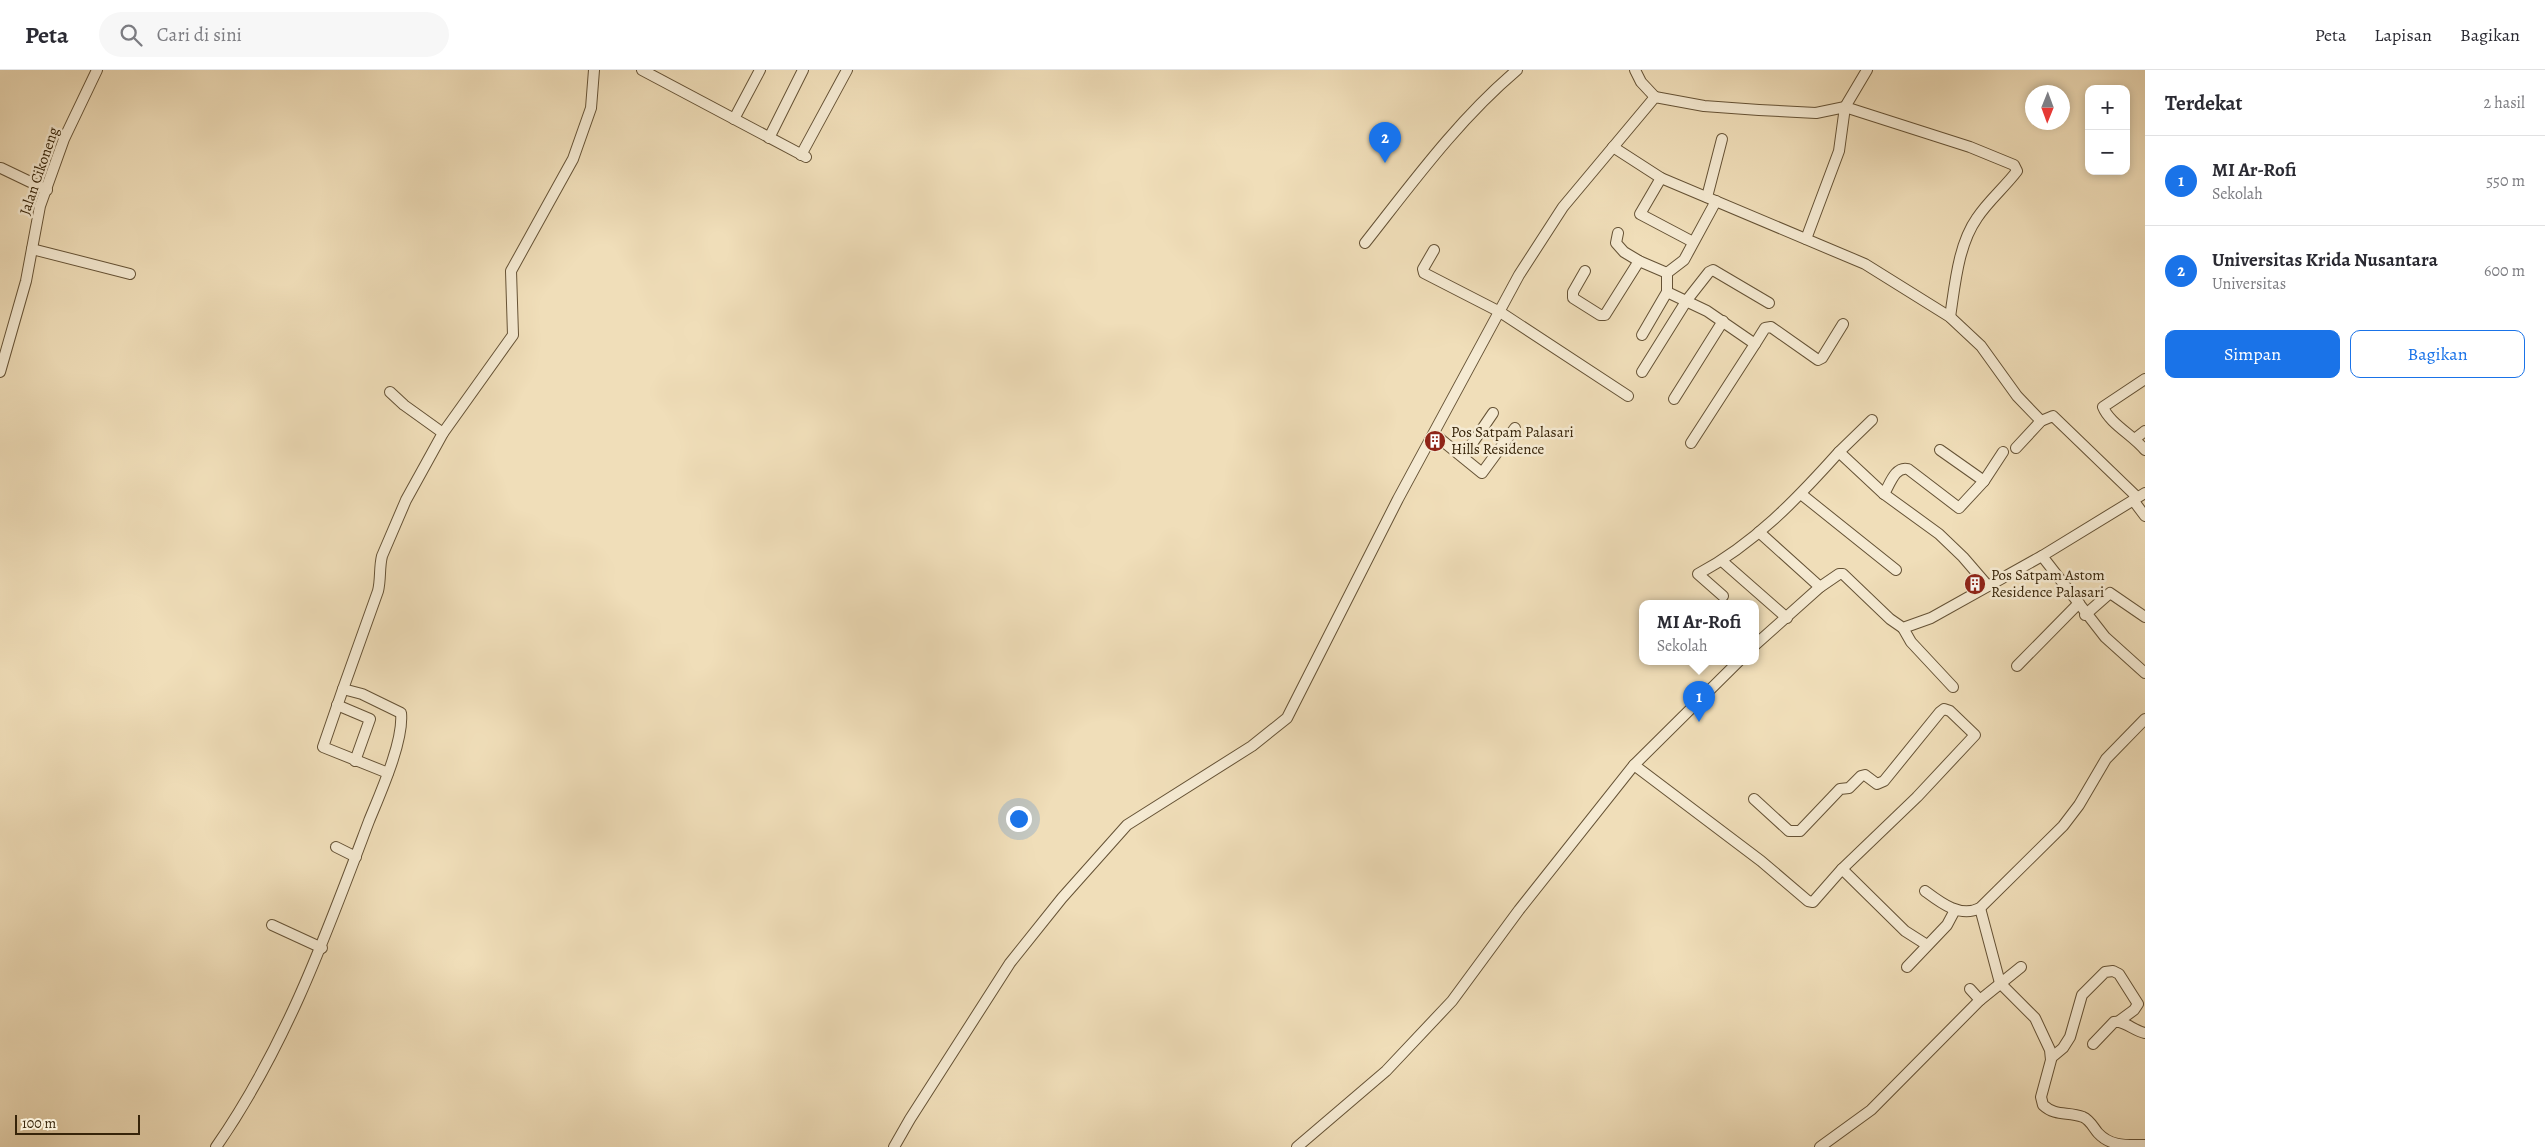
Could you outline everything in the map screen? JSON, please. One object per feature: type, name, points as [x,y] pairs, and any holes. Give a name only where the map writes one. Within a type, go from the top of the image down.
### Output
[{"type":"street","name":"Jalan Cikoneng","points":[[0,372],[15,328],[40,206],[64,140],[97,70]]},
{"type":"street","points":[[388,773],[323,747],[378,591],[381,580],[380,563],[382,556],[406,500],[443,433],[513,335],[511,271],[573,159],[590,108],[594,70]]},
{"type":"street","points":[[642,70],[803,156],[847,70]]},
{"type":"street","points":[[734,119],[760,70]]},
{"type":"street","points":[[768,138],[803,70]]},
{"type":"street","points":[[1365,242],[1447,138],[1491,92],[1517,70]]},
{"type":"street","points":[[1635,70],[1641,82],[1655,98],[1704,106],[1769,111],[1816,112],[1845,107],[1970,147],[2003,159],[2016,168],[2017,171],[1977,218],[1971,230],[1962,256],[1950,317]]},
{"type":"street","points":[[1806,239],[1839,151],[1845,107],[1868,70]]},
{"type":"street","points":[[894,1147],[1010,963],[1062,898],[1127,826],[1252,746],[1287,718],[1398,499],[1500,312],[1518,275],[1543,236],[1613,147],[1655,98]]},
{"type":"street","points":[[1667,273],[1681,265],[1694,242],[1711,199],[1722,139]]},
{"type":"street","points":[[1613,147],[1661,178],[1865,264],[1950,317],[1974,338],[2017,396],[2041,421]]},
{"type":"street","points":[[1,168],[47,190]]},
{"type":"street","points":[[1661,178],[1640,214],[1694,242]]},
{"type":"street","points":[[1618,233],[1616,244],[1624,252],[1639,261],[1667,273]]},
{"type":"street","points":[[32,249],[130,274]]},
{"type":"street","points":[[1434,250],[1423,269],[1424,273],[1500,312],[1628,396]]},
{"type":"street","points":[[1585,271],[1574,292],[1573,298],[1600,315],[1605,315],[1639,261]]},
{"type":"street","points":[[1642,372],[1687,300],[1704,276],[1713,270],[1770,303]]},
{"type":"street","points":[[1642,335],[1667,292],[1667,273]]},
{"type":"street","points":[[1667,292],[1687,300],[1723,320],[1755,344]]},
{"type":"street","points":[[1674,399],[1723,320]]},
{"type":"street","points":[[1691,443],[1725,394],[1765,328],[1771,328],[1818,360],[1822,358],[1843,324]]},
{"type":"street","points":[[2145,379],[2103,407],[2111,418],[2136,438],[2145,450]]},
{"type":"street","points":[[390,392],[404,405],[443,433]]},
{"type":"street","points":[[1463,457],[1493,413]]},
{"type":"street","points":[[2016,448],[2041,421],[2049,417],[2055,418],[2138,497],[2145,516]]},
{"type":"street","points":[[1723,596],[1698,574],[1722,561],[1781,514],[1872,420]]},
{"type":"street","points":[[1434,434],[1484,473],[1515,428]]},
{"type":"street","points":[[2136,438],[2145,430]]},
{"type":"street","points":[[1940,450],[1984,481]]},
{"type":"street","points":[[1839,452],[1884,494],[1939,534],[1963,557],[1988,586]]},
{"type":"street","points":[[1884,494],[1897,470],[1903,468],[1908,469],[1959,508],[1984,481],[2003,452]]},
{"type":"street","points":[[1801,494],[1896,570]]},
{"type":"street","points":[[1903,628],[1931,618],[2042,556],[2138,497]]},
{"type":"street","points":[[1759,532],[1820,587]]},
{"type":"street","points":[[2042,556],[2079,602],[2085,615],[2104,638],[2145,673]]},
{"type":"street","points":[[1722,561],[1787,618]]},
{"type":"street","points":[[1759,642],[1820,587],[1835,575],[1843,574],[1890,619],[1903,628],[1911,642],[1953,687]]},
{"type":"street","points":[[2085,615],[2110,593],[2145,617]]},
{"type":"street","points":[[2018,666],[2079,602]]},
{"type":"street","points":[[1297,1147],[1386,1071],[1452,1001],[1519,910],[1634,764],[1734,665]]},
{"type":"street","points":[[216,1147],[256,1086],[322,948],[388,773],[400,734],[401,713],[362,694],[343,689]]},
{"type":"street","points":[[337,705],[370,719],[355,761]]},
{"type":"street","points":[[1634,764],[1760,861],[1808,901],[1813,902],[1842,869],[1917,797],[1975,735],[1950,711],[1944,709],[1884,781],[1877,784],[1866,775],[1862,776],[1849,788],[1840,789],[1800,831],[1789,831],[1754,799]]},
{"type":"street","points":[[1925,891],[1955,910],[1975,911],[1980,908],[2063,826],[2079,805],[2106,759],[2145,719]]},
{"type":"street","points":[[336,847],[356,858]]},
{"type":"street","points":[[1842,869],[1905,930],[1927,945]]},
{"type":"street","points":[[1980,908],[2000,983],[2035,1018],[2051,1054],[2041,1097],[2043,1105],[2056,1114],[2081,1116],[2088,1119],[2107,1141],[2116,1145],[2145,1144]]},
{"type":"street","points":[[1907,967],[1946,925],[1955,910]]},
{"type":"street","points":[[272,925],[322,948]]},
{"type":"street","points":[[1820,1147],[1871,1110],[1980,1000],[2021,967]]},
{"type":"street","points":[[2051,1054],[2063,1048],[2070,1037],[2082,995],[2105,972],[2113,971],[2119,974],[2138,1004],[2134,1010],[2109,1026],[2093,1044]]},
{"type":"street","points":[[1970,989],[1980,1000]]},
{"type":"street","points":[[2119,1021],[2138,1032],[2145,1032]]},
{"type":"place","name":"Universitas Krida Nusantara","points":[[1385,163]]},
{"type":"place","name":"Pos Satpam Palasari Hills Residence","points":[[1435,441]]},
{"type":"place","name":"Pos Satpam Astom Residence Palasari","points":[[1975,584]]},
{"type":"place","name":"MI Ar-Rofi","points":[[1699,722]]}]
